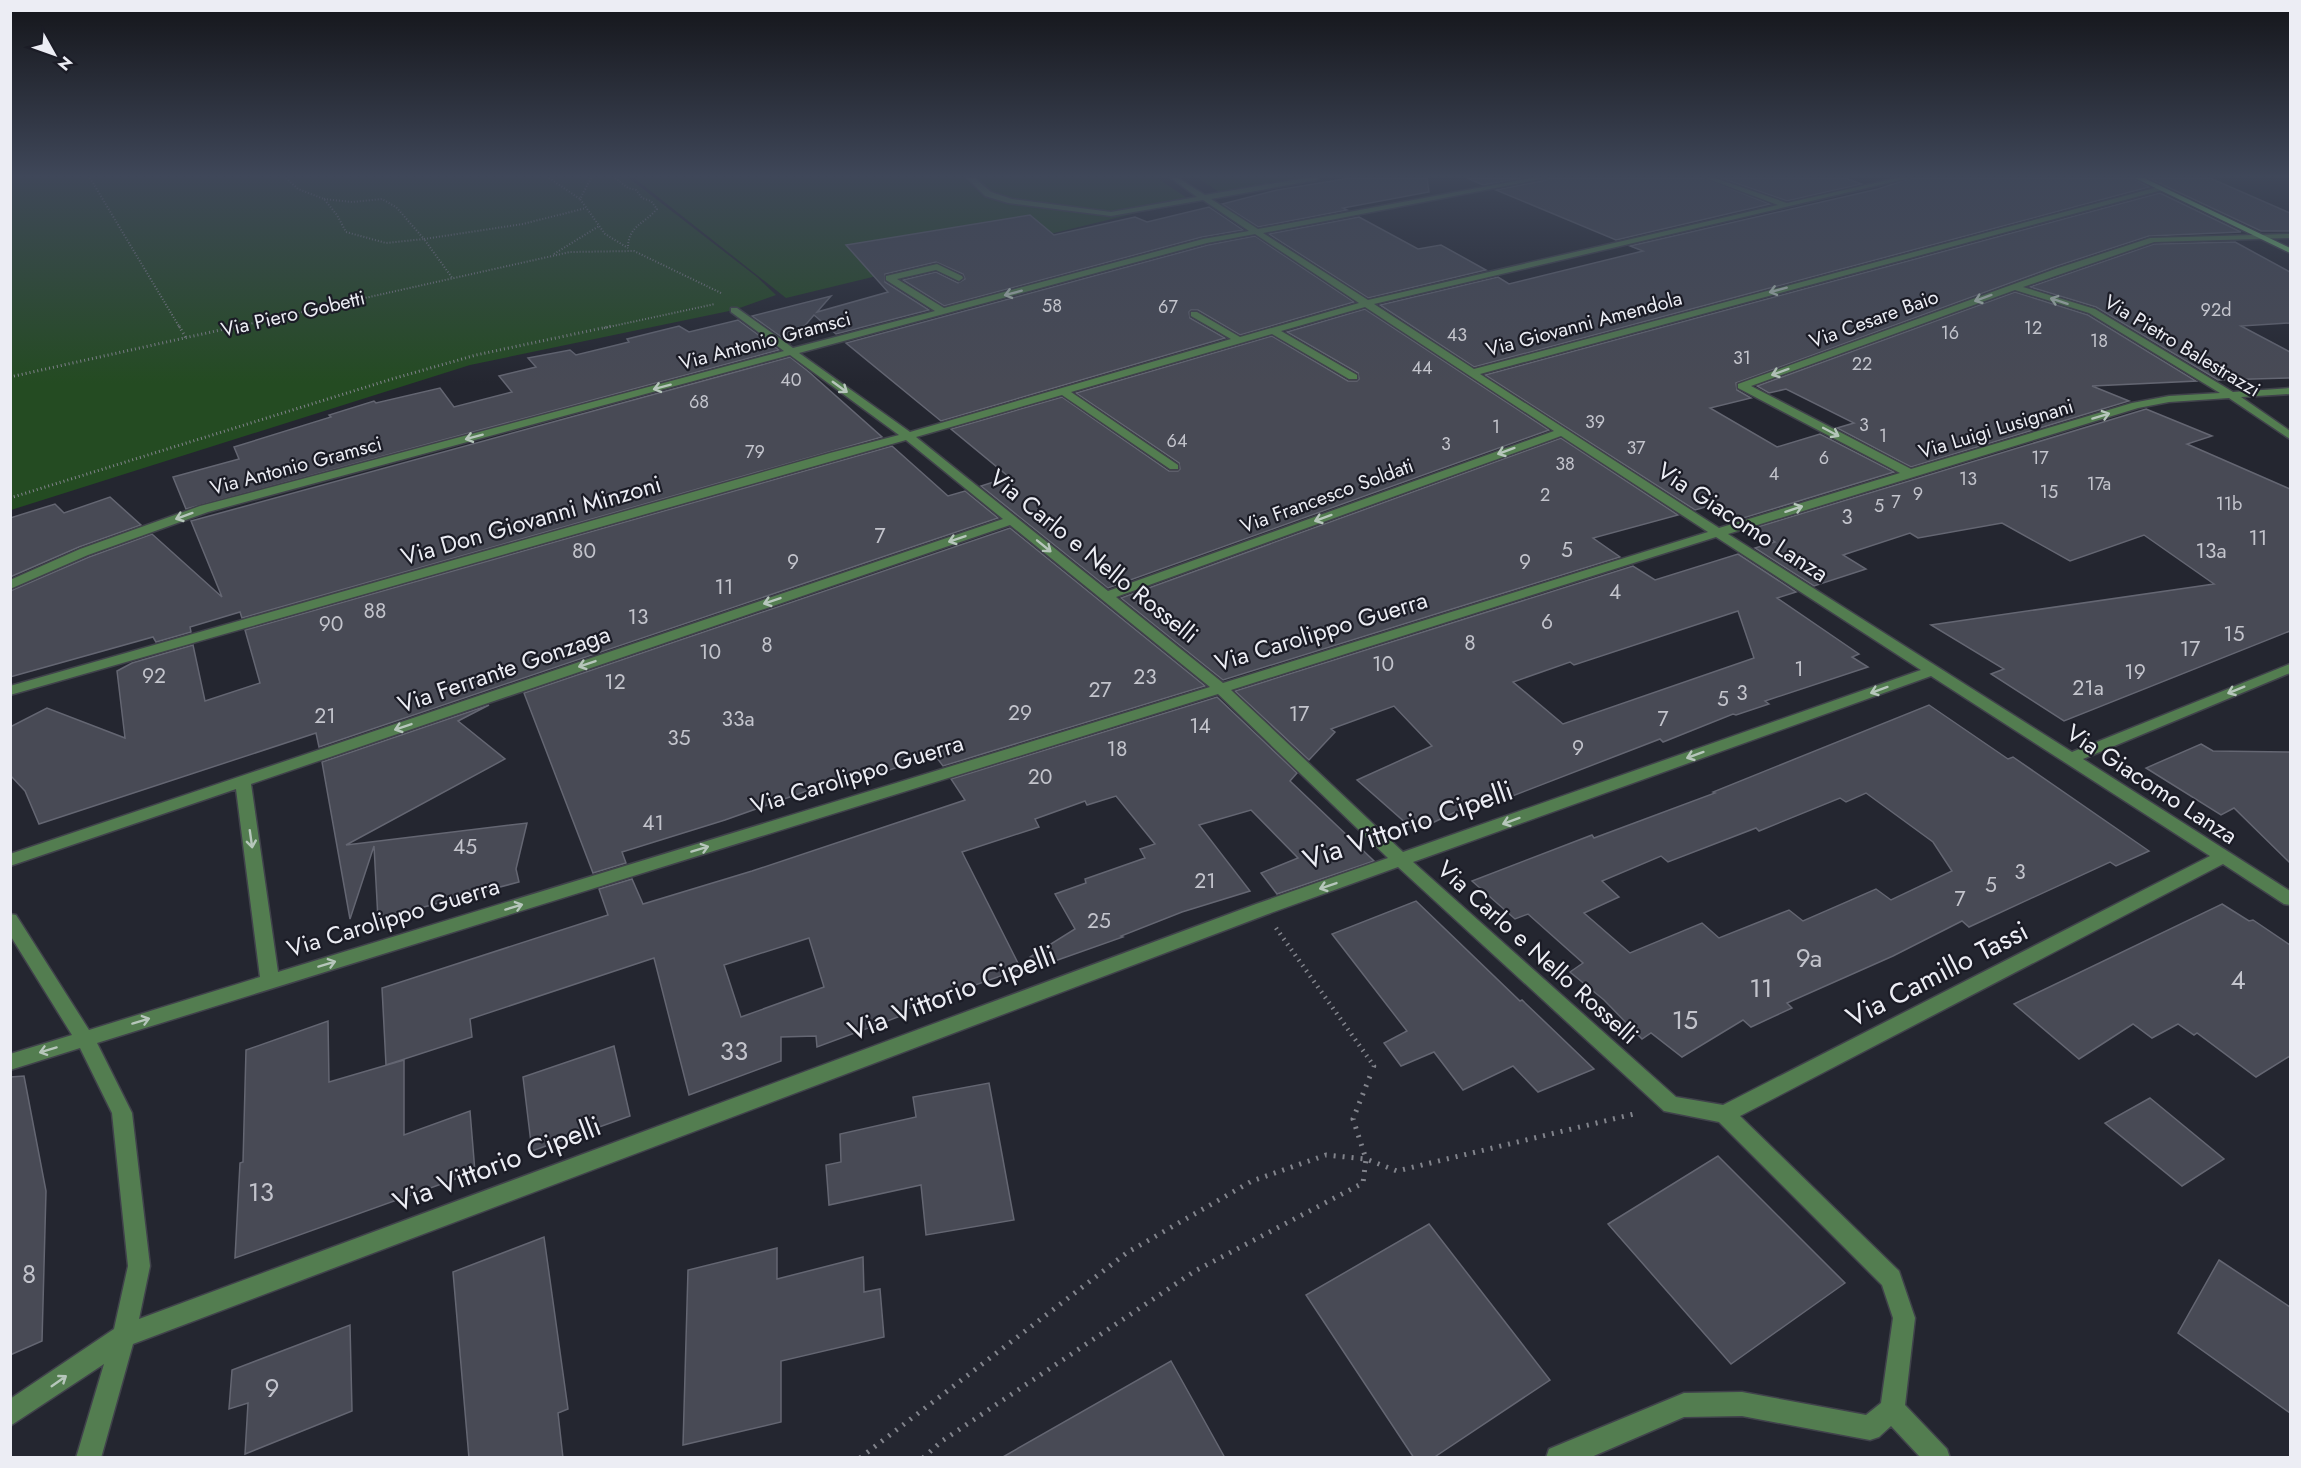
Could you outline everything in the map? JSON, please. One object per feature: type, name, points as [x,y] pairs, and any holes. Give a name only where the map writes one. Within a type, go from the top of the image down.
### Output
[{"type":"street","name":"Via Antonio Gramsci","points":[[10,585],[84,552],[204,509],[793,353],[1182,247]]},
{"type":"street","name":"Via Giacomo Lanza","points":[[1278,247],[1561,432],[2290,899]]},
{"type":"street","name":"Via Don Giovanni Minzoni","points":[[10,691],[1364,304],[1613,247]]},
{"type":"street","name":"Via Giovanni Amendola","points":[[1471,373],[1941,247]]},
{"type":"street","name":"Via Cesare Baio","points":[[1910,473],[1742,386],[2134,247]]},
{"type":"street","points":[[944,312],[889,278],[937,267],[959,278]]},
{"type":"street","name":"Via Pietro Balestrazzi","points":[[2015,287],[2092,311],[2228,393],[2290,436]]},
{"type":"street","name":"Via Carlo e Nello Rosselli","points":[[734,305],[793,353],[908,436],[1221,688],[1401,860],[1671,1105]]},
{"type":"street","points":[[1194,314],[1239,340]]},
{"type":"street","points":[[1272,330],[1353,376]]},
{"type":"street","points":[[1063,391],[1174,467]]},
{"type":"street","name":"Via Luigi Lusignani","points":[[1718,533],[2136,405],[2228,393],[2290,391]]},
{"type":"street","name":"Via Francesco Soldati","points":[[1107,596],[1561,432]]},
{"type":"street","name":"Via Ferrante Gonzaga","points":[[10,860],[1012,520]]},
{"type":"street","name":"Via Carolippo Guerra","points":[[10,1062],[1718,533]]},
{"type":"street","points":[[2072,758],[2290,668]]},
{"type":"street","name":"Via Vittorio Cipelli","points":[[10,1414],[124,1336],[1262,909],[1934,670]]},
{"type":"street","points":[[243,781],[270,982]]},
{"type":"street","name":"Via Camillo Tassi","points":[[1725,1114],[2223,856]]},
{"type":"street","points":[[10,920],[85,1039],[122,1113],[139,1266],[124,1336],[88,1458]]},
{"type":"street","points":[[1558,1458],[1684,1405],[1742,1404],[1870,1428],[1892,1409],[1904,1318],[1891,1279],[1725,1114],[1671,1105]]},
{"type":"street","points":[[1892,1409],[1938,1458]]},
{"type":"path","points":[[131,247],[186,338]]},
{"type":"path","points":[[429,247],[453,279]]},
{"type":"path","points":[[550,257],[567,247]]},
{"type":"path","points":[[628,248],[634,251]]},
{"type":"path","name":"Via Piero Gobetti","points":[[10,377],[570,252],[634,251],[734,305]]},
{"type":"path","points":[[10,498],[476,355],[734,305]]},
{"type":"path","points":[[923,1458],[942,1441],[1195,1271],[1363,1183],[1366,1159],[1353,1119],[1374,1066],[1262,909]]},
{"type":"path","points":[[860,1458],[1128,1252],[1252,1182],[1326,1155],[1366,1159],[1397,1171],[1671,1105]]},
{"type":"green space","points":[[11,247],[718,247],[776,295],[734,310],[470,365],[11,510]]},
{"type":"green space","points":[[721,247],[998,247],[786,298]]},
{"type":"building","points":[[847,247],[1166,247],[944,306],[903,280],[936,272],[958,283],[965,279],[963,274],[936,262],[885,274],[885,282],[929,310],[836,334],[814,315],[790,343],[752,316],[831,296],[817,312],[888,292]]},
{"type":"building","points":[[1202,247],[1271,247],[1354,302],[1240,335],[1198,310],[1191,310],[1190,318],[1225,338],[941,421],[846,343]]},
{"type":"building","points":[[1288,247],[1413,247],[1418,249],[1444,247],[1486,270],[1368,298]]},
{"type":"building","points":[[1631,247],[1926,247],[1474,367],[1380,305],[1498,277],[1509,284],[1643,251]]},
{"type":"building","points":[[1962,247],[2117,247],[2057,266],[1736,383],[1737,390],[1751,398],[1710,408],[1777,447],[1820,434],[1894,472],[1740,519],[1716,504],[1695,510],[1485,375]]},
{"type":"building","points":[[2147,247],[2243,247],[2290,272],[2290,323],[2241,326],[2290,352],[2290,378],[2218,380],[2096,307],[2030,287]]},
{"type":"building","points":[[2015,292],[2088,315],[2196,381],[2092,386],[2129,401],[1911,467],[1837,428],[1854,423],[1786,389],[1769,393],[1757,386]]},
{"type":"building","points":[[1365,309],[1549,430],[1108,588],[981,486],[1009,477],[951,429],[1062,397],[1169,471],[1178,471],[1179,463],[1076,393],[1272,336],[1348,381],[1357,381],[1358,373],[1287,332]]},
{"type":"building","points":[[738,320],[779,350],[186,509],[173,477],[239,459],[234,447],[374,401],[376,403],[440,388],[454,407],[512,392],[499,376],[536,367],[528,358],[570,350],[576,355],[629,342],[627,339],[679,326],[689,332]]},
{"type":"building","points":[[790,357],[882,437],[242,618],[240,612],[190,627],[191,632],[156,642],[153,637],[10,677],[10,591],[89,557],[152,534],[222,597],[191,521]]},
{"type":"building","points":[[2146,409],[2212,436],[2187,444],[2290,489],[2290,631],[2064,721],[1991,674],[2004,669],[1931,625],[2214,584],[2144,535],[2070,561],[2002,523],[1918,538],[1910,533],[1843,555],[1866,569],[1814,586],[1755,548],[1775,542],[1754,528]]},
{"type":"building","points":[[1561,438],[1678,515],[1593,538],[1620,557],[1223,680],[1121,598]]},
{"type":"building","points":[[892,446],[948,496],[965,491],[998,518],[319,747],[316,733],[39,824],[25,791],[10,775],[10,727],[47,708],[125,738],[117,671],[132,663],[193,645],[205,701],[260,683],[245,630]]},
{"type":"building","points":[[110,497],[141,525],[79,547],[10,577],[10,518],[55,504],[64,513]]},
{"type":"building","points":[[1010,528],[1205,686],[943,766],[934,754],[848,785],[843,778],[725,820],[622,852],[626,863],[593,873],[524,693]]},
{"type":"building","points":[[1738,554],[1796,592],[1777,598],[1859,654],[1852,657],[1868,667],[1765,701],[1769,704],[1733,714],[1663,742],[1660,739],[1489,805],[1483,799],[1415,831],[1357,780],[1432,746],[1394,706],[1331,729],[1335,732],[1309,760],[1235,691],[1633,566],[1655,580]],"holes":[[[1738,611],[1754,658],[1563,724],[1513,682],[1570,662],[1574,665]]]},
{"type":"building","points":[[1217,697],[1297,773],[1290,781],[1374,861],[1277,894],[1261,873],[1298,858],[1251,810],[1199,825],[1250,891],[1182,912],[1121,936],[1123,937],[1035,968],[1030,957],[1075,929],[1055,894],[1086,883],[1085,879],[1145,858],[1140,849],[1155,844],[1116,796],[1087,805],[1085,801],[1035,819],[1039,827],[962,852],[1021,969],[904,1010],[906,1014],[817,1047],[816,1036],[781,1037],[781,1061],[689,1095],[654,958],[470,1019],[472,1037],[386,1065],[382,988],[608,915],[599,889],[632,879],[643,904],[752,871],[965,800],[951,779]],"holes":[[[809,938],[824,987],[741,1017],[724,965]]]},
{"type":"building","points":[[489,705],[458,721],[505,759],[346,845],[527,823],[516,869],[519,882],[378,919],[374,846],[350,919],[322,762]]},
{"type":"building","points":[[1929,705],[2008,759],[2013,757],[2149,851],[2116,866],[2110,862],[1969,927],[1962,921],[1893,956],[1787,1003],[1792,1008],[1751,1027],[1743,1020],[1682,1057],[1651,1033],[1642,1039],[1604,1000],[1570,972],[1583,963],[1528,914],[1515,919],[1472,881],[1592,835],[1594,838],[1715,793],[1713,792]],"holes":[[[1866,793],[1933,842],[1952,871],[1891,900],[1876,889],[1803,921],[1789,910],[1719,938],[1702,923],[1630,953],[1584,913],[1619,897],[1602,881],[1661,856],[1668,862],[1756,828],[1759,831],[1840,798],[1846,802]]]},
{"type":"building","points":[[2201,744],[2213,751],[2290,752],[2290,863],[2234,808],[2221,815],[2146,768]]},
{"type":"building","points":[[1416,901],[1594,1069],[1538,1092],[1513,1066],[1463,1090],[1434,1052],[1401,1066],[1384,1043],[1407,1031],[1332,934]]},
{"type":"building","points":[[2222,904],[2249,921],[2253,920],[2290,945],[2290,1056],[2256,1077],[2197,1033],[2194,1035],[2178,1024],[2152,1038],[2133,1024],[2079,1059],[2014,1004]]},
{"type":"building","points":[[328,1021],[329,1082],[404,1060],[404,1135],[470,1111],[475,1172],[235,1258],[240,1163],[243,1162],[246,1050]]},
{"type":"building","points":[[614,1046],[630,1116],[532,1151],[523,1077]]},
{"type":"building","points":[[24,1076],[46,1191],[42,1341],[10,1355],[10,1077]]},
{"type":"building","points":[[989,1083],[1014,1220],[926,1235],[921,1185],[829,1205],[826,1165],[841,1162],[840,1134],[916,1117],[913,1097]]},
{"type":"building","points":[[2150,1098],[2224,1159],[2182,1186],[2105,1123]]},
{"type":"building","points":[[1718,1156],[1845,1283],[1731,1364],[1608,1224]]},
{"type":"building","points":[[1429,1224],[1550,1380],[1433,1458],[1414,1458],[1306,1295]]},
{"type":"building","points":[[544,1237],[568,1409],[558,1413],[563,1458],[469,1458],[453,1272]]},
{"type":"building","points":[[777,1248],[777,1279],[863,1257],[864,1292],[880,1289],[884,1337],[781,1361],[781,1422],[683,1445],[688,1270]]},
{"type":"building","points":[[2219,1260],[2290,1307],[2290,1413],[2178,1333]]},
{"type":"building","points":[[350,1325],[352,1411],[245,1454],[248,1403],[229,1409],[232,1370]]},
{"type":"building","points":[[1171,1361],[1225,1458],[1001,1458]]}]
